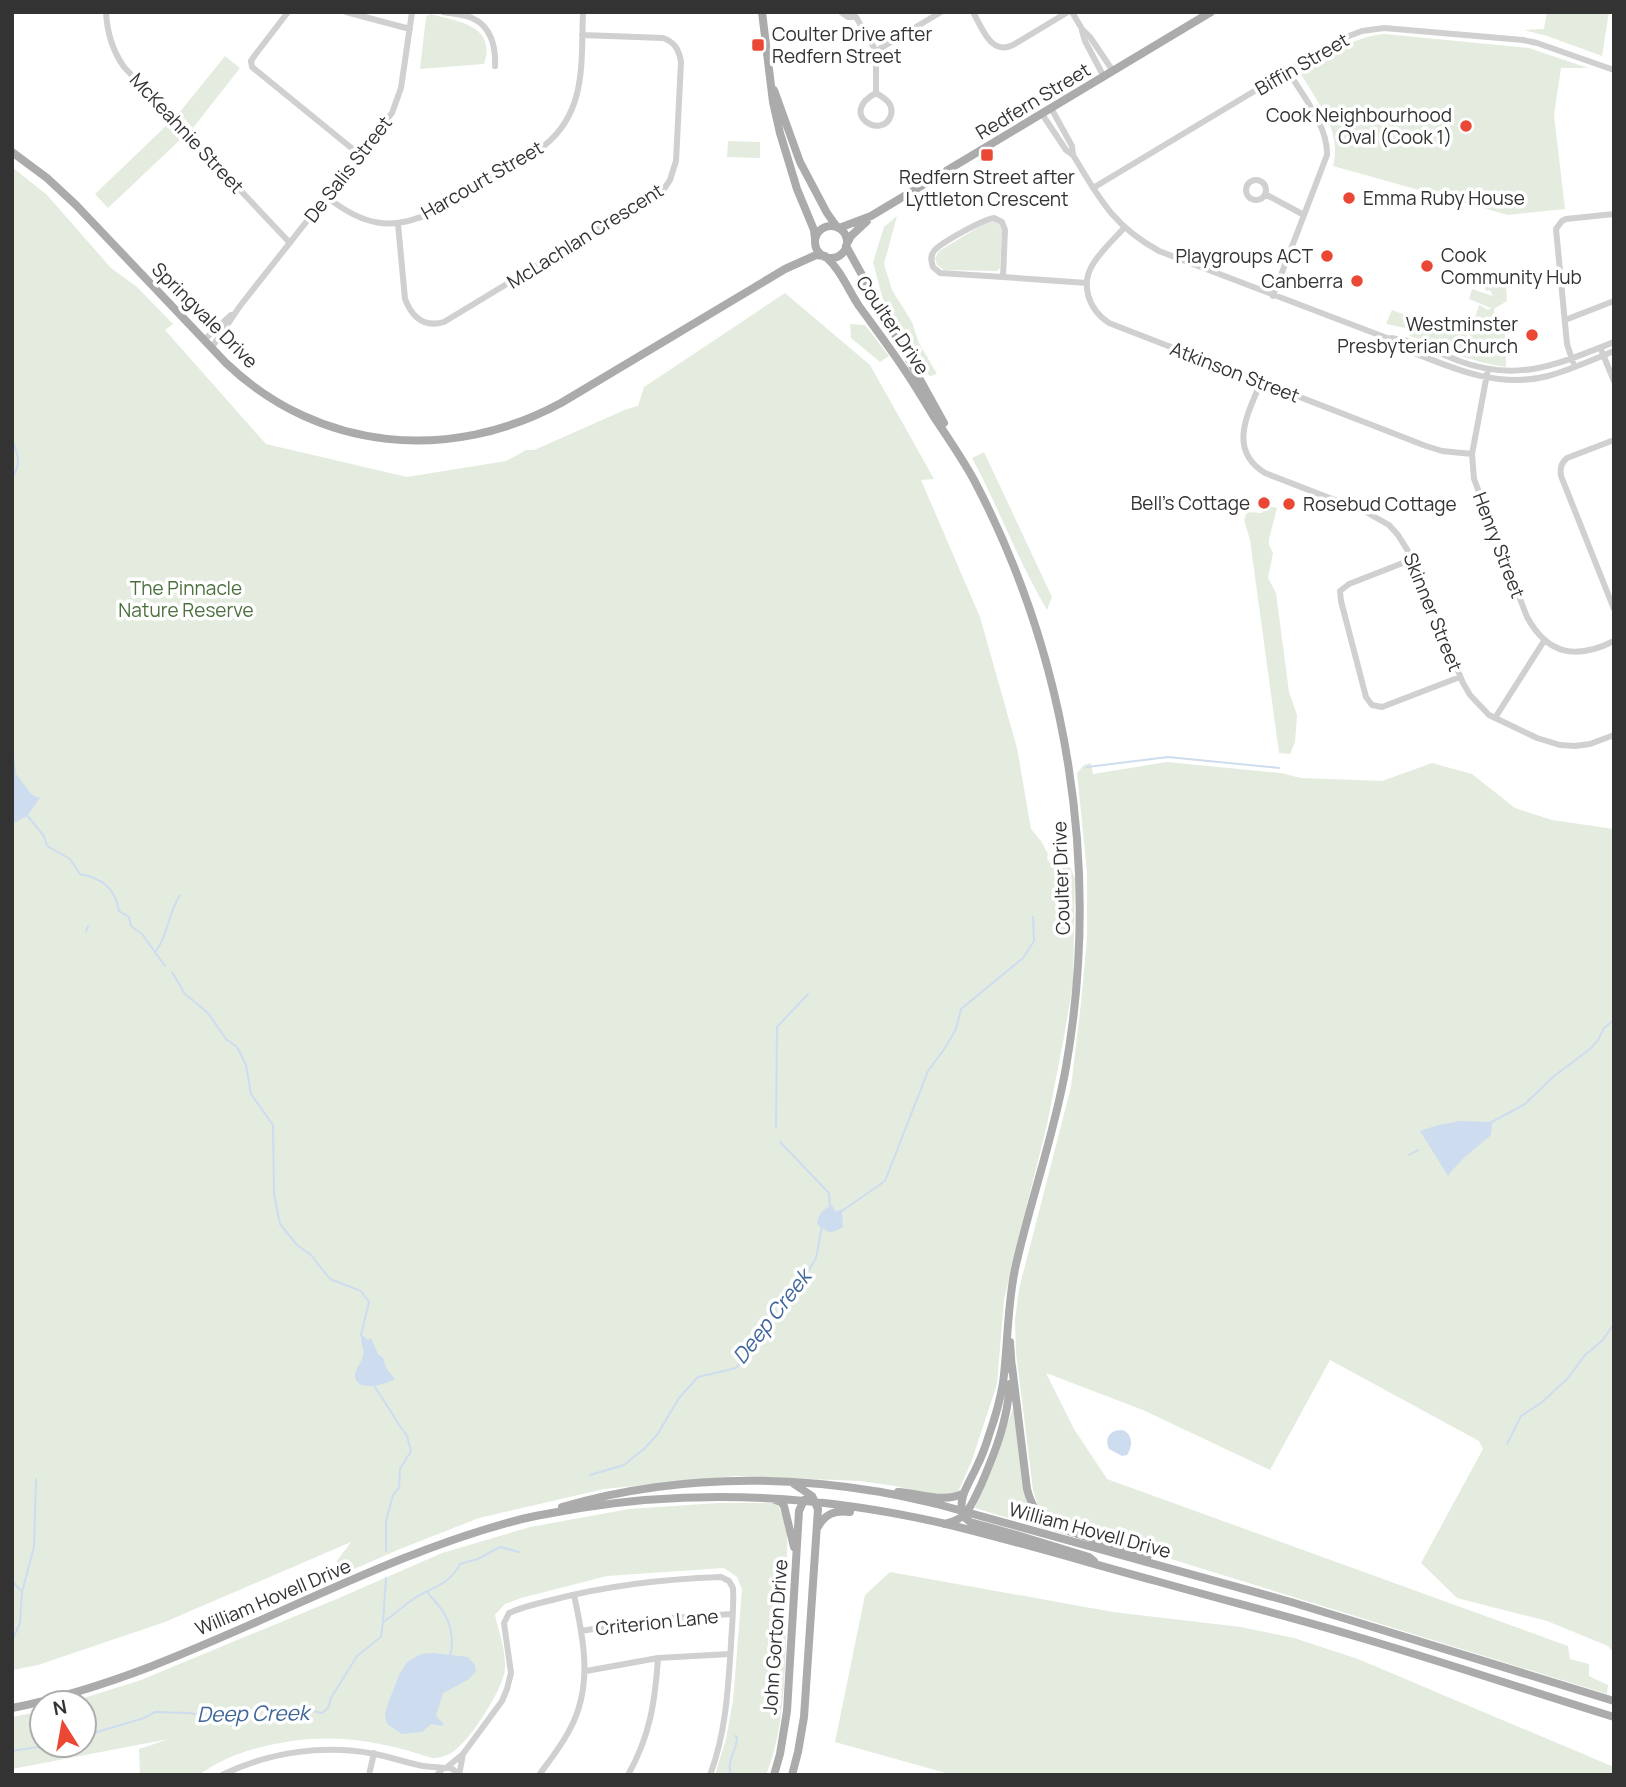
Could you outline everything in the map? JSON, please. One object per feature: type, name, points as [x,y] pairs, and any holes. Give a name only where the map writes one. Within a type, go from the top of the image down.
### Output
[{"type":"main road","points":[[762,12],[773,102],[780,133],[797,189],[814,230],[817,250],[824,256],[836,257],[847,245],[845,235],[822,204],[800,162],[772,84]]},
{"type":"main road","name":"Redfern Street","points":[[838,228],[871,216],[1211,12]]},
{"type":"main road","name":"Springvale Drive","points":[[12,152],[47,178],[78,207],[204,340],[234,370],[261,391],[296,412],[327,425],[362,435],[399,440],[464,438],[510,426],[546,411],[785,269],[816,255],[824,256]]},
{"type":"main road","name":"Redfern Street","points":[[847,245],[851,236],[871,216]]},
{"type":"main road","points":[[815,240],[817,234],[826,227],[838,228]]},
{"type":"main road","name":"Springvale Drive","points":[[785,269],[811,247],[815,240]]},
{"type":"main road","name":"Coulter Drive","points":[[847,245],[948,431],[1017,572],[1053,684],[1069,762],[1077,826],[1080,914],[1077,982],[1065,1076],[1010,1294],[997,1411],[964,1493],[963,1513]]},
{"type":"main road","name":"Coulter Drive","points":[[824,256],[832,262],[956,448]]},
{"type":"main road","name":"Coulter Drive","points":[[963,1513],[971,1506],[1000,1439],[1009,1406],[1012,1366],[1008,1322]]},
{"type":"main road","points":[[1012,1366],[1027,1489],[1030,1502],[1038,1515],[1058,1528],[1291,1602]]},
{"type":"main road","name":"William Hovell Drive","points":[[12,1708],[44,1702],[152,1666],[434,1547],[581,1502],[653,1486],[717,1480],[791,1482],[877,1491],[1291,1602],[1614,1701]]},
{"type":"main road","points":[[791,1482],[806,1497],[827,1485]]},
{"type":"main road","points":[[877,1491],[913,1492],[942,1498],[952,1498],[964,1493]]},
{"type":"main road","points":[[770,1497],[781,1502],[783,1506],[797,1553]]},
{"type":"main road","name":"William Hovell Drive","points":[[546,1513],[661,1498],[806,1497],[815,1502],[945,1524],[1102,1566],[1360,1637],[1614,1717]]},
{"type":"main road","name":"John Gorton Drive","points":[[774,1775],[787,1711],[799,1511],[806,1497]]},
{"type":"main road","name":"John Gorton Drive","points":[[792,1775],[804,1717],[817,1531],[818,1509],[815,1502]]},
{"type":"main road","points":[[817,1531],[821,1520],[840,1511],[873,1515],[888,1513]]},
{"type":"main road","points":[[945,1524],[955,1521],[963,1513],[970,1522],[1089,1557],[1102,1566]]},
{"type":"street","name":"McKeahnie Street","points":[[106,12],[111,44],[124,67],[290,243]]},
{"type":"street","points":[[288,12],[254,55],[252,67],[360,155]]},
{"type":"street","points":[[346,12],[410,29]]},
{"type":"street","name":"De Salis Street","points":[[212,347],[240,306],[385,124],[398,101],[412,12]]},
{"type":"street","points":[[443,12],[464,15],[480,23],[492,38],[495,66]]},
{"type":"street","name":"Harcourt Street","points":[[327,197],[357,217],[372,222],[398,224],[419,219],[556,136],[568,121],[578,95],[583,12]]},
{"type":"street","points":[[841,12],[848,17],[857,15],[876,51],[876,93]]},
{"type":"street","points":[[876,51],[941,12]]},
{"type":"street","points":[[973,12],[991,42],[1000,49],[1013,45],[1070,12],[1112,71]]},
{"type":"street","name":"Biffin Street","points":[[1093,188],[1288,71],[1362,30],[1377,28],[1523,40],[1555,48],[1614,70]]},
{"type":"street","points":[[1082,29],[1085,41],[1104,76]]},
{"type":"street","name":"McLachlan Crescent","points":[[398,224],[408,308],[421,321],[432,325],[466,309],[664,189],[676,161],[681,62],[677,47],[663,38],[582,35]]},
{"type":"street","points":[[1273,296],[1325,164],[1327,145],[1324,132],[1288,71]]},
{"type":"street","points":[[876,93],[889,102],[891,112],[883,124],[873,126],[864,121],[861,107],[876,93]]},
{"type":"street","points":[[1051,108],[1072,146],[1073,155]]},
{"type":"street","points":[[1042,114],[1073,155],[1107,210],[1124,228],[1159,251],[1387,338],[1401,340],[1488,369],[1537,369],[1572,359],[1614,342]]},
{"type":"street","points":[[1265,194],[1304,215]]},
{"type":"street","points":[[1575,367],[1567,344],[1556,229],[1566,219],[1614,214]]},
{"type":"street","points":[[1003,277],[1005,230],[998,219],[986,219],[938,247],[932,254],[933,267],[944,274],[1087,283],[1095,261],[1124,228]]},
{"type":"street","name":"Atkinson Street","points":[[1087,283],[1093,307],[1109,323],[1426,446],[1472,454]]},
{"type":"street","points":[[1565,320],[1614,301]]},
{"type":"street","name":"De Salis Street","points":[[204,340],[240,306]]},
{"type":"street","points":[[1387,338],[1397,346],[1459,370],[1486,378],[1507,380],[1547,376],[1614,351]]},
{"type":"street","points":[[1600,347],[1614,381]]},
{"type":"street","name":"Henry Street","points":[[1488,369],[1472,454],[1474,480],[1527,617],[1534,631],[1544,641]]},
{"type":"street","name":"Skinner Street","points":[[1261,382],[1245,421],[1243,435],[1247,454],[1255,466],[1265,473],[1378,518],[1398,535],[1413,559],[1460,677],[1479,706],[1495,718],[1537,738],[1560,745],[1590,744],[1614,735]]},
{"type":"street","points":[[1614,440],[1567,458],[1560,469],[1614,610]]},
{"type":"street","points":[[1413,559],[1349,584],[1340,591],[1366,697],[1372,705],[1382,708],[1460,677]]},
{"type":"street","points":[[1495,718],[1544,641],[1566,651],[1583,652],[1599,649],[1614,641]]},
{"type":"street","points":[[437,1775],[463,1754],[502,1701],[509,1683],[510,1662],[504,1623],[506,1615],[574,1595],[650,1582],[721,1577],[732,1584],[730,1654],[725,1717],[720,1745],[710,1775]]},
{"type":"street","points":[[539,1775],[561,1746],[574,1722],[584,1688],[585,1654],[574,1595]]},
{"type":"street","name":"Criterion Lane","points":[[581,1631],[655,1619],[732,1614]]},
{"type":"street","points":[[586,1671],[658,1658],[730,1654]]},
{"type":"street","points":[[628,1775],[649,1727],[656,1693],[658,1658]]},
{"type":"street","points":[[222,1775],[258,1760],[293,1752],[324,1749],[374,1753],[421,1766],[452,1769],[458,1775]]},
{"type":"street","points":[[369,1775],[374,1753]]},
{"type":"street","points":[[458,1775],[463,1754]]},
{"type":"street","points":[[421,1766],[431,1775]]},
{"type":"green space","points":[[1547,12],[1609,12],[1602,56],[1524,30],[1544,29]]},
{"type":"green space","points":[[430,14],[462,23],[480,33],[487,51],[484,64],[420,69],[426,17]]},
{"type":"green space","points":[[1385,34],[1529,48],[1588,68],[1561,68],[1554,115],[1565,209],[1508,215],[1333,166],[1335,153],[1332,130],[1302,72],[1352,42]]},
{"type":"green space","points":[[225,56],[240,68],[193,128],[179,113]]},
{"type":"green space","points":[[167,125],[181,139],[108,208],[95,194]]},
{"type":"green space","points":[[728,141],[760,142],[760,158],[727,157]]},
{"type":"green space","name":"The Pinnacle Nature Reserve","points":[[12,167],[47,195],[111,268],[137,287],[173,324],[165,330],[266,444],[407,477],[506,461],[526,450],[534,450],[638,406],[644,387],[785,293],[870,365],[934,479],[921,480],[980,617],[1017,748],[1031,829],[1041,841],[1049,862],[1070,867],[1075,878],[1073,984],[1064,1037],[1047,1125],[1004,1300],[997,1384],[971,1463],[958,1492],[939,1496],[860,1481],[736,1476],[604,1489],[479,1518],[320,1584],[351,1542],[165,1622],[38,1665],[12,1670]]},
{"type":"green space","points":[[897,216],[884,264],[892,290],[912,322],[919,343],[937,374],[930,376],[917,363],[883,300],[873,262],[884,227]]},
{"type":"green space","points":[[994,221],[1000,225],[1002,232],[1000,268],[997,271],[944,270],[937,265],[935,258],[939,251],[987,222]]},
{"type":"green space","points":[[1502,271],[1505,274],[1507,301],[1494,309],[1494,318],[1499,332],[1505,332],[1506,367],[1457,354],[1410,336],[1405,328],[1386,324],[1392,310],[1469,336],[1479,305],[1488,310],[1491,308],[1469,299],[1472,289],[1493,296],[1490,290],[1486,291],[1483,282],[1487,281],[1491,289]]},
{"type":"green space","points":[[850,324],[865,325],[889,356],[880,362],[851,338]]},
{"type":"green space","points":[[984,452],[1052,597],[1047,610],[972,458]]},
{"type":"green space","points":[[1267,506],[1277,508],[1269,539],[1273,553],[1268,578],[1276,593],[1289,692],[1297,715],[1295,742],[1290,754],[1279,753],[1250,540],[1244,520],[1247,512],[1262,513]]},
{"type":"green space","points":[[1167,762],[1281,773],[1301,778],[1382,781],[1432,763],[1472,774],[1515,808],[1552,820],[1614,829],[1614,1653],[1608,1646],[1547,1621],[1457,1598],[1421,1563],[1483,1449],[1479,1441],[1330,1360],[1270,1470],[1143,1410],[1046,1373],[1074,1429],[1107,1479],[1568,1646],[1570,1659],[1589,1664],[1589,1676],[1608,1685],[1607,1694],[1061,1525],[1046,1517],[1038,1506],[1033,1490],[1016,1353],[1015,1320],[1019,1289],[1071,1087],[1081,1003],[1087,938],[1087,872],[1077,773],[1084,765],[1091,763],[1093,774]]},
{"type":"green space","points":[[1013,1408],[1028,1503],[1048,1530],[975,1508]]},
{"type":"green space","points":[[717,1503],[778,1505],[786,1527],[787,1547],[784,1681],[778,1732],[766,1775],[715,1775],[726,1739],[733,1701],[742,1589],[737,1577],[724,1568],[607,1576],[505,1604],[495,1615],[505,1662],[503,1678],[485,1714],[468,1737],[453,1752],[443,1756],[432,1758],[367,1742],[324,1738],[281,1743],[248,1751],[202,1773],[179,1776],[140,1775],[139,1749],[169,1739],[98,1753],[98,1694],[141,1680],[442,1553],[530,1527],[629,1509]]},
{"type":"green space","points":[[890,1572],[1113,1612],[1241,1627],[1294,1638],[1358,1659],[1614,1767],[1614,1775],[953,1775],[835,1742],[865,1595]]},
{"type":"green space","points":[[28,1714],[28,1759],[64,1759],[12,1769],[12,1717]]},
{"type":"water","points":[[16,774],[32,795],[40,798],[27,816],[12,824],[12,776]]},
{"type":"water","points":[[1460,1121],[1492,1122],[1491,1135],[1448,1176],[1420,1131]]},
{"type":"water","points":[[832,1205],[834,1210],[843,1209],[843,1227],[830,1232],[817,1224],[818,1217]]},
{"type":"water","points":[[361,1334],[368,1340],[371,1338],[386,1368],[395,1379],[373,1386],[357,1382],[355,1374],[363,1353]]},
{"type":"water","points":[[1122,1430],[1130,1437],[1131,1444],[1127,1455],[1122,1456],[1109,1449],[1107,1441],[1111,1433]]},
{"type":"water","points":[[421,1654],[468,1657],[475,1665],[476,1671],[469,1679],[443,1693],[436,1716],[444,1724],[442,1726],[431,1724],[422,1732],[402,1734],[387,1724],[385,1715],[399,1675],[407,1662]]},
{"type":"waterway","points":[[12,439],[18,459],[12,478]]},
{"type":"waterway","points":[[12,745],[15,774]]},
{"type":"waterway","points":[[1087,767],[1168,757],[1279,768]]},
{"type":"waterway","points":[[26,814],[44,836],[47,846],[70,859],[80,874],[101,881],[111,890],[119,911],[129,917],[131,926],[142,934],[165,966]]},
{"type":"waterway","points":[[156,951],[180,895]]},
{"type":"waterway","points":[[842,1211],[885,1181],[928,1071],[956,1029],[961,1009],[1023,958],[1034,941],[1033,917]]},
{"type":"waterway","points":[[86,931],[88,926]]},
{"type":"waterway","points":[[172,972],[185,994],[208,1013],[226,1039],[237,1047],[246,1065],[251,1094],[273,1125],[274,1194],[280,1224],[330,1279],[361,1291],[369,1302],[361,1335]]},
{"type":"waterway","name":"Deep Creek","points":[[776,1128],[777,1027],[808,994]]},
{"type":"waterway","points":[[1490,1123],[1525,1104],[1553,1077],[1591,1048],[1604,1028],[1614,1020]]},
{"type":"waterway","name":"Deep Creek","points":[[780,1142],[829,1193],[830,1207]]},
{"type":"waterway","points":[[1409,1155],[1418,1150]]},
{"type":"waterway","name":"Deep Creek","points":[[590,1475],[624,1465],[645,1448],[657,1435],[679,1398],[698,1377],[736,1368],[796,1292],[816,1258],[822,1226]]},
{"type":"waterway","points":[[1507,1444],[1521,1416],[1541,1403],[1568,1378],[1614,1324]]},
{"type":"waterway","points":[[375,1387],[407,1436],[411,1451],[400,1469],[399,1488],[393,1495],[386,1521],[386,1551]]},
{"type":"waterway","points":[[12,1641],[20,1623],[22,1592],[34,1547],[36,1479]]},
{"type":"waterway","name":"Deep Creek","points":[[98,1732],[155,1712],[189,1713],[225,1719],[296,1715],[313,1711],[322,1713],[328,1708],[331,1698],[357,1656],[381,1637],[383,1622],[415,1598],[451,1577],[460,1564],[478,1559],[500,1547],[519,1552]]},
{"type":"waterway","points":[[383,1622],[386,1578]]},
{"type":"waterway","points":[[12,1581],[21,1591]]},
{"type":"waterway","points":[[428,1593],[450,1626],[452,1642],[449,1657]]},
{"type":"waterway","points":[[731,1775],[730,1765],[737,1742],[735,1736]]},
{"type":"waterway","name":"Deep Creek","points":[[12,1751],[28,1748]]},
{"type":"place","name":"Coulter Drive after Redfern Street","points":[[758,45]]},
{"type":"place","name":"Cook Neighbourhood Oval (Cook 1)","points":[[1466,126]]},
{"type":"place","name":"Redfern Street after Lyttleton Crescent","points":[[987,155]]},
{"type":"place","name":"Emma Ruby House","points":[[1349,198]]},
{"type":"place","name":"Playgroups ACT","points":[[1327,256]]},
{"type":"place","name":"Cook Community Hub","points":[[1427,266]]},
{"type":"place","name":"Canberra","points":[[1357,281]]},
{"type":"place","name":"Westminster Presbyterian Church","points":[[1532,335]]},
{"type":"place","name":"Bell's Cottage","points":[[1264,503]]},
{"type":"place","name":"Rosebud Cottage","points":[[1289,504]]}]
